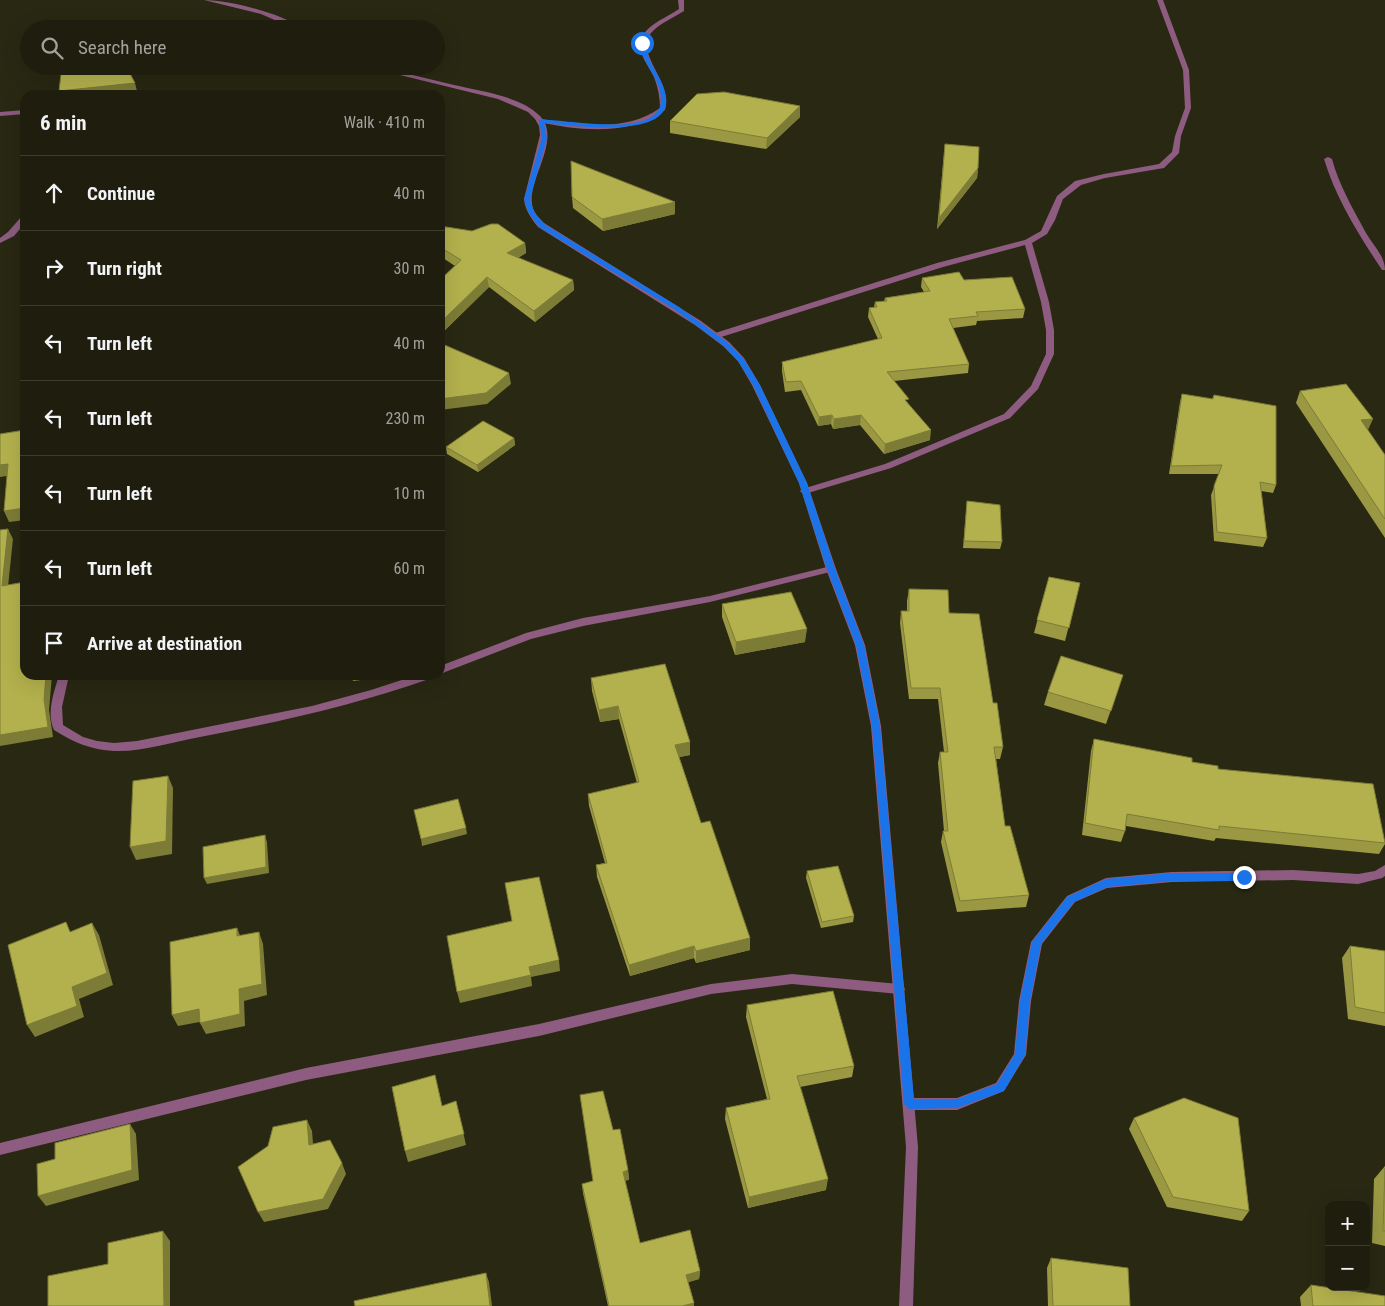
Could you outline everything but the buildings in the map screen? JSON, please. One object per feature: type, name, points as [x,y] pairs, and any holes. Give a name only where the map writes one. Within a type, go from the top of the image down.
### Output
[{"type":"street","points":[[207,0],[263,13],[280,20]]},
{"type":"street","points":[[541,121],[580,125],[622,126],[642,123],[663,110],[664,97],[658,78],[645,55],[642,43],[646,34],[656,25],[682,10],[681,0]]},
{"type":"street","points":[[715,336],[940,265],[1028,242],[1044,232],[1060,198],[1078,183],[1104,176],[1161,166],[1175,153],[1178,136],[1188,108],[1186,70],[1160,0]]},
{"type":"street","points":[[404,75],[521,104],[533,112],[541,121],[545,138],[527,199],[531,212],[541,226],[676,308],[715,336],[740,360],[756,385],[805,491],[831,569],[860,645],[876,726],[912,1147],[906,1306]]},
{"type":"street","points":[[0,114],[20,112]]},
{"type":"street","points":[[1328,159],[1334,179],[1363,234],[1385,268]]},
{"type":"street","points":[[0,241],[11,234],[20,224]]},
{"type":"street","points":[[805,491],[888,466],[1007,416],[1034,387],[1050,354],[1050,330],[1046,302],[1028,242]]},
{"type":"street","points":[[445,668],[529,636],[583,622],[710,598],[831,569]]},
{"type":"street","points":[[63,680],[56,704],[55,715],[58,727],[76,738],[103,746],[136,745],[254,722],[389,690],[415,680]]},
{"type":"street","points":[[909,1104],[957,1104],[1000,1087],[1020,1055],[1025,1001],[1037,942],[1071,899],[1106,883],[1162,878],[1293,875],[1358,879],[1378,875],[1385,870]]},
{"type":"street","points":[[0,1149],[306,1074],[539,1030],[711,989],[792,979],[899,989]]},
{"type":"route","points":[[642,43],[647,61],[658,78],[664,97],[663,110],[642,123],[622,126],[580,125],[541,121],[545,138],[527,199],[531,212],[541,226],[698,322],[726,344],[740,360],[756,385],[803,483],[831,569],[860,645],[876,726],[909,1104],[957,1104],[1000,1087],[1020,1055],[1025,1001],[1037,942],[1071,899],[1106,883],[1172,877],[1244,877]]}]
